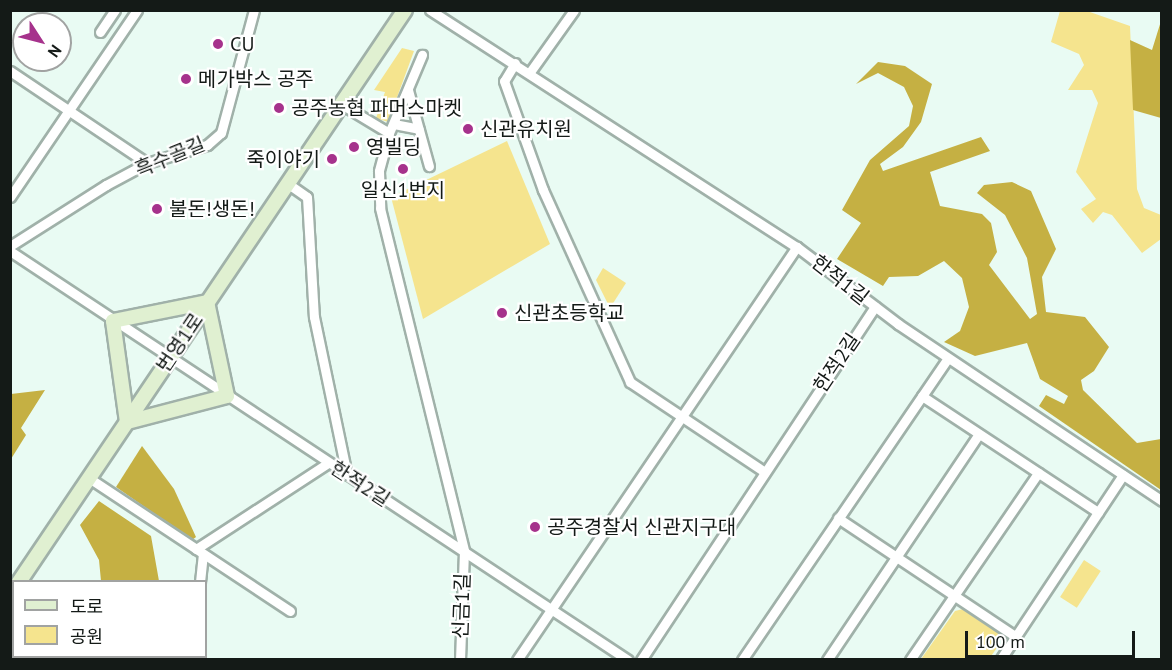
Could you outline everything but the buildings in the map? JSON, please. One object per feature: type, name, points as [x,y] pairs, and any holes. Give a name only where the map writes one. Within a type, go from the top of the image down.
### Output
[{"type":"main road","name":"번영1로","points":[[20,580],[405,10]]},
{"type":"main road","points":[[207,302],[227,396],[127,422],[113,321],[207,302]]},
{"type":"street","points":[[99,32],[116,10]]},
{"type":"street","points":[[10,197],[137,10]]},
{"type":"street","name":"흑수골길","points":[[10,246],[147,163],[182,156],[221,133],[254,10]]},
{"type":"street","name":"한적1길","points":[[430,10],[530,72],[797,247],[947,359],[1161,501]]},
{"type":"street","points":[[530,72],[574,10]]},
{"type":"street","points":[[422,55],[389,134],[380,171],[380,208],[464,552]]},
{"type":"street","points":[[515,63],[504,81],[543,190],[630,382],[765,472]]},
{"type":"street","points":[[10,70],[147,163]]},
{"type":"street","points":[[408,90],[429,166]]},
{"type":"street","points":[[341,104],[389,134]]},
{"type":"street","points":[[394,124],[419,129]]},
{"type":"street","points":[[287,183],[307,197],[314,317],[347,475]]},
{"type":"street","points":[[517,660],[797,247]]},
{"type":"street","name":"한적2길","points":[[10,251],[628,660]]},
{"type":"street","name":"한적2길","points":[[641,660],[875,307]]},
{"type":"street","points":[[742,660],[947,359]]},
{"type":"street","points":[[922,396],[1098,512]]},
{"type":"street","points":[[827,660],[979,434]]},
{"type":"street","points":[[200,552],[328,463]]},
{"type":"street","points":[[910,660],[1038,472]]},
{"type":"street","points":[[1000,660],[1123,475]]},
{"type":"street","points":[[89,478],[290,611]]},
{"type":"street","points":[[838,518],[1015,636]]},
{"type":"street","points":[[200,552],[200,580]]},
{"type":"street","name":"신금1길","points":[[460,660],[464,552]]},
{"type":"green space","points":[[1060,11],[1087,11],[1130,26],[1137,189],[1144,208],[1161,215],[1161,239],[1142,253],[1112,215],[1103,212],[1093,223],[1081,209],[1096,199],[1076,172],[1098,103],[1092,90],[1068,90],[1084,65],[1079,54],[1051,42]]},
{"type":"green space","points":[[402,48],[414,51],[388,122],[376,118],[385,92],[374,90]]},
{"type":"green space","points":[[507,141],[550,244],[423,319],[391,197]]},
{"type":"green space","points":[[603,268],[626,283],[610,308],[596,280]]},
{"type":"green space","points":[[1084,560],[1101,571],[1077,608],[1060,597]]},
{"type":"green space","points":[[963,609],[998,632],[999,645],[989,659],[921,659],[955,611]]},
{"type":"shaded area","points":[[1161,21],[1161,118],[1133,110],[1130,40],[1152,50]]},
{"type":"shaded area","points":[[878,62],[905,66],[932,84],[921,122],[903,147],[880,164],[883,171],[981,137],[990,151],[930,172],[940,206],[982,214],[991,223],[997,252],[989,265],[1030,319],[1037,314],[1027,258],[1005,215],[977,193],[984,185],[1012,182],[1031,191],[1056,249],[1042,277],[1046,312],[1085,317],[1109,347],[1094,371],[1081,380],[1083,390],[1137,443],[1161,439],[1161,490],[1039,406],[1046,395],[1064,404],[1068,396],[1040,379],[1027,343],[975,356],[944,342],[960,331],[969,307],[962,278],[944,261],[918,276],[889,277],[883,286],[837,259],[861,223],[842,210],[870,160],[909,126],[913,106],[904,87],[878,73],[856,84]]},
{"type":"shaded area","points":[[45,390],[21,428],[26,435],[11,459],[11,394]]},
{"type":"shaded area","points":[[142,446],[174,489],[196,537],[192,540],[116,487]]},
{"type":"shaded area","points":[[99,501],[151,536],[159,580],[101,580],[99,560],[80,525]]},
{"type":"place","name":"CU","points":[[218,44]]},
{"type":"place","name":"메가박스 공주","points":[[186,79]]},
{"type":"place","name":"공주농협 파머스마켓","points":[[279,108]]},
{"type":"place","name":"신관유치원","points":[[468,129]]},
{"type":"place","name":"영빌딩","points":[[354,147]]},
{"type":"place","name":"죽이야기","points":[[332,159]]},
{"type":"place","name":"일신1번지","points":[[403,169]]},
{"type":"place","name":"불돈!생돈!","points":[[157,209]]},
{"type":"place","name":"신관초등학교","points":[[502,313]]},
{"type":"place","name":"공주경찰서 신관지구대","points":[[535,527]]}]
